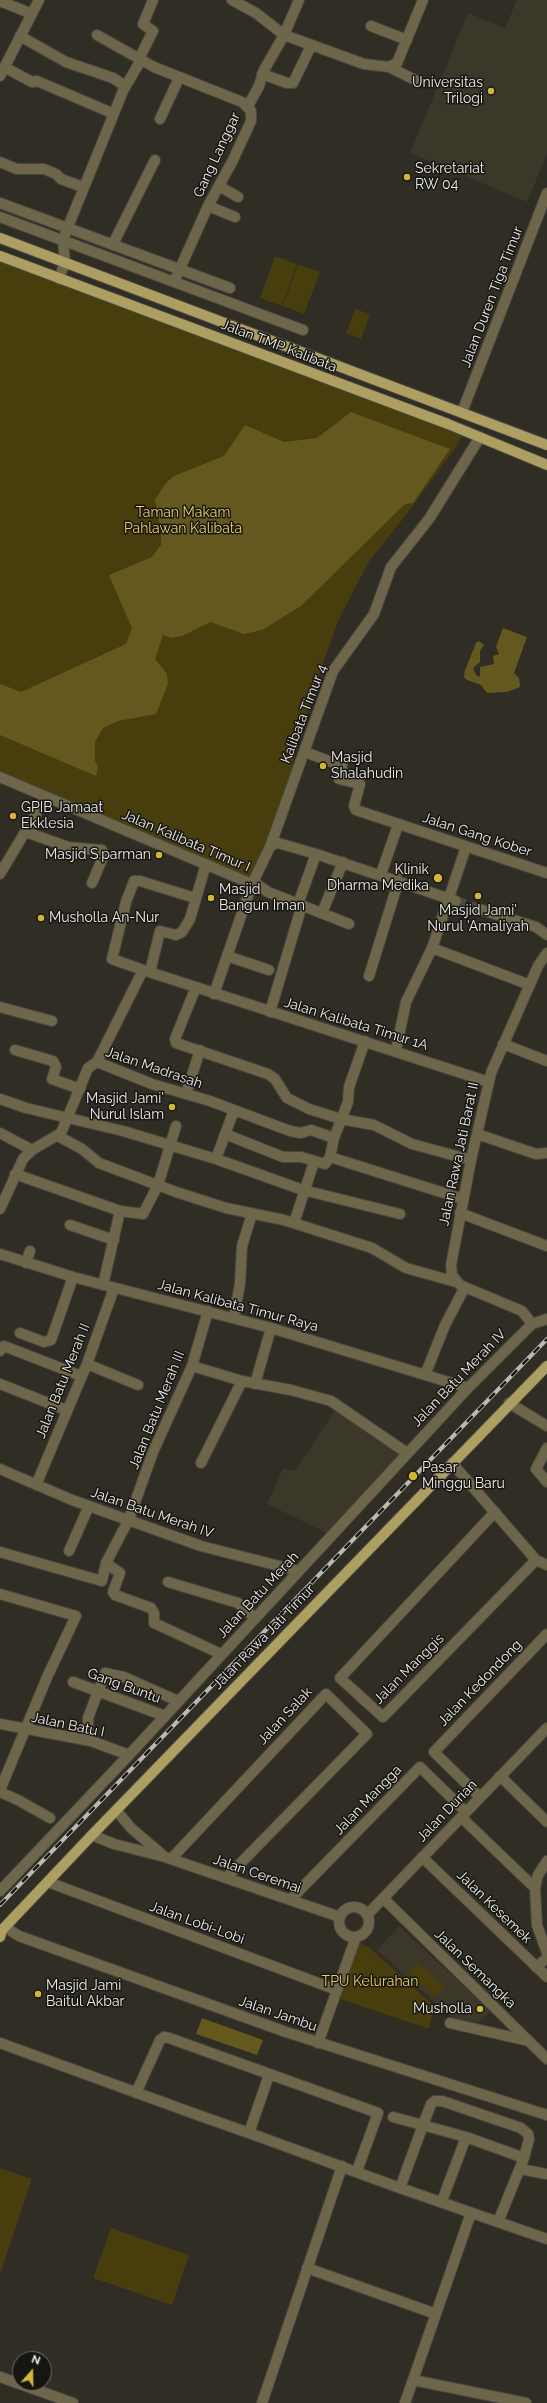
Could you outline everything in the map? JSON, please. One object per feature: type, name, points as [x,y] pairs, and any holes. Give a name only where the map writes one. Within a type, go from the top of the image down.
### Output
[{"type":"main road","name":"Jalan TMP Kalibata","points":[[0,238],[152,294],[547,445]]},
{"type":"main road","name":"Jalan TMP Kalibata","points":[[0,256],[480,437],[547,465]]},
{"type":"main road","points":[[148,312],[144,302],[146,297],[152,294]]},
{"type":"main road","name":"Jalan Rawa Jati Timur","points":[[2,1931],[116,1810],[509,1403],[547,1366]]},
{"type":"street","points":[[39,0],[2,72],[32,82],[37,81],[112,113]]},
{"type":"street","points":[[59,279],[65,262],[63,240],[68,226],[112,113],[140,60],[153,31],[143,24],[153,0]]},
{"type":"street","points":[[232,0],[256,13],[284,35],[364,64],[389,68],[415,80]]},
{"type":"street","points":[[248,106],[259,86],[262,74],[284,35],[299,0]]},
{"type":"street","points":[[389,68],[397,62],[423,0]]},
{"type":"street","points":[[0,1],[32,14]]},
{"type":"street","points":[[371,26],[407,40]]},
{"type":"street","name":"Gang Langgar","points":[[96,34],[140,60],[179,78],[222,94],[248,106],[251,111],[251,121],[208,206],[174,282]]},
{"type":"street","points":[[20,36],[66,62],[122,82],[124,89]]},
{"type":"street","points":[[262,74],[287,83],[293,83],[311,46]]},
{"type":"street","points":[[160,119],[179,78]]},
{"type":"street","points":[[113,244],[155,160]]},
{"type":"street","points":[[0,162],[17,169],[44,169],[56,174],[61,179],[83,187]]},
{"type":"street","points":[[219,186],[238,197]]},
{"type":"street","name":"Jalan Duren Tiga Timur","points":[[462,412],[544,207],[547,193]]},
{"type":"street","points":[[0,203],[68,226],[230,288]]},
{"type":"street","points":[[208,206],[235,217]]},
{"type":"street","points":[[0,217],[303,330]]},
{"type":"street","name":"Kalibata Timur 4","points":[[270,847],[333,671],[374,614],[391,567],[429,519],[480,437]]},
{"type":"street","name":"Jalan Gang Kober","points":[[305,752],[342,766],[339,779],[360,784],[354,806],[356,810],[547,873]]},
{"type":"street","name":"Jalan Kalibata Timur I","points":[[0,777],[253,883],[270,847]]},
{"type":"street","points":[[0,874],[46,797]]},
{"type":"street","points":[[381,874],[398,825]]},
{"type":"street","points":[[26,832],[68,846],[102,850],[104,855],[92,884]]},
{"type":"street","points":[[270,847],[278,843],[381,874],[452,899]]},
{"type":"street","points":[[396,1050],[406,1002],[432,948],[452,899],[466,847]]},
{"type":"street","points":[[270,1012],[300,904],[316,854]]},
{"type":"street","points":[[322,913],[343,862]]},
{"type":"street","points":[[97,1062],[146,971],[158,933],[165,931],[176,935],[182,932],[190,919],[206,864]]},
{"type":"street","points":[[369,976],[397,886],[396,879]]},
{"type":"street","name":"Jalan Kalibata Timur 1A","points":[[195,898],[140,880],[134,881],[126,902],[112,959],[214,994],[396,1050],[489,1082]]},
{"type":"street","points":[[214,994],[253,883],[268,892],[349,924]]},
{"type":"street","points":[[479,909],[536,927],[547,935]]},
{"type":"street","points":[[432,948],[530,985]]},
{"type":"street","name":"Jalan Rawa Jati Barat II","points":[[456,1282],[450,1265],[471,1160],[489,1082],[503,1044],[538,966],[547,953]]},
{"type":"street","points":[[228,956],[269,970]]},
{"type":"street","points":[[196,987],[175,1040],[176,1043],[268,1074],[275,1080],[284,1094],[292,1101],[341,1119],[374,1125],[412,1144],[471,1160]]},
{"type":"street","points":[[0,1007],[52,1021]]},
{"type":"street","points":[[225,1134],[283,1157],[301,1157],[325,1164],[330,1157],[334,1138],[348,1102],[349,1087],[365,1041]]},
{"type":"street","points":[[503,1044],[547,1061]]},
{"type":"street","points":[[15,1050],[53,1061],[56,1067],[52,1079],[80,1089]]},
{"type":"street","points":[[186,1094],[200,1050]]},
{"type":"street","name":"Jalan Madrasah","points":[[58,1136],[68,1119],[88,1068],[97,1062],[152,1084],[234,1110],[290,1132],[301,1133],[311,1130],[334,1138]]},
{"type":"street","points":[[0,1099],[68,1119],[123,1131],[169,1144],[303,1190],[400,1214]]},
{"type":"street","points":[[216,1159],[234,1110]]},
{"type":"street","points":[[15,1174],[120,1211],[143,1214],[158,1185],[169,1144],[176,1126]]},
{"type":"street","points":[[0,1133],[32,1150]]},
{"type":"street","points":[[477,1134],[536,1154],[547,1153]]},
{"type":"street","points":[[0,1209],[23,1159],[32,1150],[58,1136],[82,1148],[99,1163],[206,1201],[252,1214],[294,1223],[372,1248],[406,1268],[456,1282],[522,1311],[530,1318],[532,1324],[547,1319]]},
{"type":"street","points":[[330,1157],[463,1199]]},
{"type":"street","points":[[294,1223],[303,1190],[314,1162]]},
{"type":"street","points":[[103,1285],[120,1211]]},
{"type":"street","points":[[460,1213],[547,1246]]},
{"type":"street","points":[[234,1318],[240,1283],[242,1246],[252,1214]]},
{"type":"street","points":[[70,1225],[114,1240]]},
{"type":"street","points":[[26,1262],[30,1251]]},
{"type":"street","name":"Jalan Kalibata Timur Raya","points":[[0,1254],[73,1277],[271,1328],[468,1388]]},
{"type":"street","points":[[20,1333],[44,1342],[51,1340],[73,1277]]},
{"type":"street","points":[[425,1375],[444,1325],[465,1287]]},
{"type":"street","name":"Jalan Batu Merah II","points":[[36,1485],[66,1410],[87,1364],[114,1288]]},
{"type":"street","name":"Jalan Batu Merah III","points":[[0,1552],[102,1581],[106,1563],[129,1519],[154,1452],[192,1366],[208,1311]]},
{"type":"street","name":"Jalan Batu Merah IV","points":[[407,1453],[468,1388],[532,1324]]},
{"type":"street","points":[[255,1384],[271,1328]]},
{"type":"street","points":[[0,1351],[4,1346],[81,1376]]},
{"type":"street","points":[[87,1364],[138,1385]]},
{"type":"street","points":[[192,1366],[242,1381],[291,1390],[331,1401],[407,1453]]},
{"type":"street","points":[[201,1463],[242,1381]]},
{"type":"street","points":[[0,1384],[66,1410]]},
{"type":"street","points":[[509,1403],[547,1426]]},
{"type":"street","points":[[547,1448],[536,1469],[547,1482]]},
{"type":"street","name":"Jalan Batu Merah","points":[[0,1891],[129,1755],[407,1453]]},
{"type":"street","points":[[452,1463],[536,1560],[547,1565]]},
{"type":"street","name":"Jalan Batu Merah IV","points":[[1,1472],[89,1506],[202,1546],[299,1571]]},
{"type":"street","points":[[69,1551],[89,1506]]},
{"type":"street","name":"Jalan Manggis","points":[[495,1512],[340,1678],[383,1717],[536,1560]]},
{"type":"street","points":[[106,1563],[120,1573],[113,1592],[115,1595],[151,1608],[154,1613],[154,1623],[222,1654]]},
{"type":"street","points":[[168,1582],[238,1603],[255,1618]]},
{"type":"street","points":[[0,1594],[76,1616],[48,1675],[27,1731],[0,1791],[50,1818]]},
{"type":"street","name":"Jalan Kedondong","points":[[480,1797],[434,1752],[547,1634]]},
{"type":"street","points":[[84,1740],[88,1728],[88,1718],[105,1673],[124,1677],[178,1701]]},
{"type":"street","name":"Gang Buntu","points":[[73,1682],[165,1716]]},
{"type":"street","name":"Jalan Salak","points":[[168,1858],[326,1694],[366,1734],[226,1878]]},
{"type":"street","name":"Jalan Batu I","points":[[0,1724],[27,1731],[84,1740],[129,1755]]},
{"type":"street","name":"Jalan Durian","points":[[367,1915],[546,1730]]},
{"type":"street","name":"Jalan Mangga","points":[[290,1900],[420,1766],[464,1814]]},
{"type":"street","points":[[500,1776],[547,1822]]},
{"type":"street","name":"Jalan Ceremai","points":[[116,1810],[131,1828],[168,1858]]},
{"type":"street","points":[[464,1814],[535,1888]]},
{"type":"street","name":"Jalan Ceremai","points":[[92,1835],[114,1844],[168,1858],[340,1917]]},
{"type":"street","name":"Jalan Kesemek","points":[[422,1857],[547,1977]]},
{"type":"street","points":[[547,1861],[538,1875],[535,1888],[537,1925],[547,1953]]},
{"type":"street","name":"Jalan Lobi-Lobi","points":[[48,1882],[337,1990]]},
{"type":"street","name":"Jalan Semangka","points":[[383,1898],[547,2059]]},
{"type":"street","points":[[318,2043],[356,1938],[366,1932],[369,1926],[367,1915],[358,1908],[353,1908],[343,1912],[340,1917],[340,1929],[344,1934],[356,1938]]},
{"type":"street","name":"Jalan Jambu","points":[[2,1931],[318,2043],[547,2115]]},
{"type":"street","points":[[536,1967],[547,1958]]},
{"type":"street","points":[[450,2023],[529,2041]]},
{"type":"street","points":[[136,2093],[160,2040],[164,2037],[378,2113],[357,2171]]},
{"type":"street","points":[[0,2044],[357,2171],[400,2188],[442,2201],[471,2213],[547,2239]]},
{"type":"street","points":[[249,2133],[269,2075]]},
{"type":"street","points":[[400,2188],[431,2104],[436,2101],[442,2101],[525,2130],[529,2139],[524,2158],[498,2222]]},
{"type":"street","points":[[393,2117],[466,2137],[524,2158]]},
{"type":"street","points":[[442,2201],[466,2137]]},
{"type":"street","points":[[262,2403],[342,2166]]},
{"type":"street","points":[[520,2169],[547,2174]]},
{"type":"street","points":[[406,2403],[471,2213]]},
{"type":"street","points":[[307,2268],[436,2314]]},
{"type":"street","points":[[0,2377],[48,2399],[73,2403]]},
{"type":"street","points":[[413,2380],[526,2403]]},
{"type":"shaded area","name":"Universitas Trilogi","points":[[517,0],[547,0],[547,154],[527,202],[410,153],[468,13],[505,28]]},
{"type":"shaded area","points":[[351,412],[450,449],[413,503],[405,504],[301,606],[262,630],[244,634],[210,622],[182,636],[171,638],[163,635],[155,659],[167,674],[168,684],[156,714],[118,721],[103,728],[95,742],[95,761],[98,767],[96,776],[0,735],[0,684],[21,692],[126,644],[132,628],[109,575],[152,557],[161,545],[161,532],[155,500],[165,484],[174,476],[224,456],[245,425],[284,442],[317,438]]},
{"type":"shaded area","points":[[503,628],[527,637],[514,673],[519,678],[520,687],[507,692],[487,693],[481,685],[467,680],[464,677],[465,670],[476,643],[479,641],[484,645],[480,651],[480,662],[473,668],[476,675],[480,677],[480,667],[494,664],[493,656],[499,654],[496,647]]},
{"type":"shaded area","points":[[339,1404],[361,1415],[408,1454],[333,1536],[267,1504],[283,1468],[295,1471]]},
{"type":"shaded area","points":[[399,1926],[491,2011],[479,2022],[456,2022],[377,1950]]},
{"type":"shaded area","points":[[202,2018],[263,2040],[257,2055],[196,2034]]},
{"type":"green space","name":"Taman Makam Pahlawan Kalibata","points":[[0,256],[465,431],[454,450],[368,563],[338,621],[309,704],[270,847],[254,882],[0,776]]},
{"type":"green space","points":[[275,256],[297,264],[282,306],[260,298]]},
{"type":"green space","points":[[298,264],[320,272],[304,314],[283,306]]},
{"type":"green space","points":[[355,309],[370,314],[361,339],[346,333]]},
{"type":"green space","name":"TPU Kelurahan","points":[[357,1942],[370,1948],[434,2006],[429,2029],[337,1998]]},
{"type":"green space","points":[[418,1962],[445,1987],[435,1998],[408,1973]]},
{"type":"green space","points":[[0,2168],[32,2179],[0,2274]]},
{"type":"green space","points":[[111,2228],[189,2255],[172,2305],[93,2278]]},
{"type":"tunnel","points":[[456,901],[479,909]]},
{"type":"railway","points":[[0,1905],[547,1339]]},
{"type":"place","name":"Universitas Trilogi","points":[[491,91]]},
{"type":"place","name":"Sekretariat RW 04","points":[[407,177]]},
{"type":"place","name":"Masjid Shalahudin","points":[[323,766]]},
{"type":"place","name":"GPIB Jamaat Ekklesia","points":[[13,816]]},
{"type":"place","name":"Masjid S.parman","points":[[159,855]]},
{"type":"place","name":"Klinik Dharma Medika","points":[[438,878]]},
{"type":"place","name":"Masjid Jami' Nurul 'Amaliyah","points":[[478,896]]},
{"type":"place","name":"Masjid Bangun Iman","points":[[211,898]]},
{"type":"place","name":"Musholla An-Nur","points":[[41,918]]},
{"type":"place","name":"Masjid Jami' Nurul Islam","points":[[172,1107]]},
{"type":"place","name":"Pasar Minggu Baru","points":[[413,1476]]},
{"type":"place","name":"Masjid Jami Baitul Akbar","points":[[38,1994]]},
{"type":"place","name":"Musholla","points":[[480,2009]]}]
